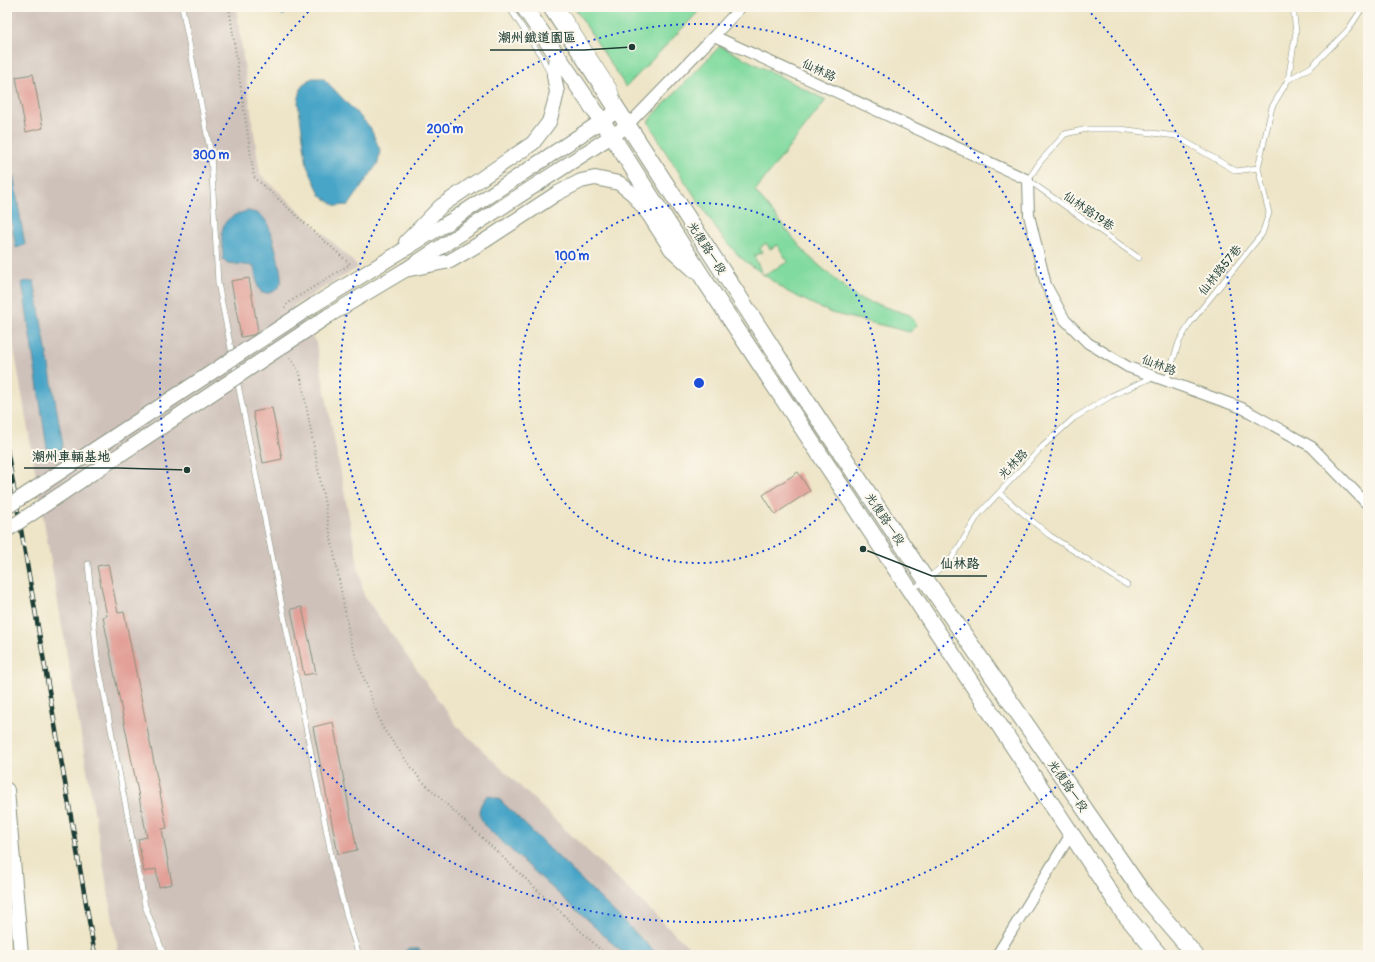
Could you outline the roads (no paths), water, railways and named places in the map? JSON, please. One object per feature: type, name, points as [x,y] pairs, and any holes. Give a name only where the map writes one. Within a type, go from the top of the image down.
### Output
[{"type":"main road","name":"光復路一段","points":[[524,7],[612,136],[705,281],[1123,912],[1159,955]]},
{"type":"main road","name":"光復路一段","points":[[551,7],[617,111],[926,580],[1145,896],[1195,955]]},
{"type":"street","points":[[7,530],[328,316],[405,270],[627,126],[741,7]]},
{"type":"street","name":"仙林路","points":[[714,36],[1028,180],[1029,215],[1046,285],[1066,320],[1088,343],[1128,367],[1166,382],[1242,408],[1312,447],[1368,505]]},
{"type":"street","points":[[392,257],[441,206],[533,143],[549,122],[557,92],[554,76],[556,54]]},
{"type":"street","points":[[7,507],[314,305],[449,222],[617,111]]},
{"type":"street","points":[[405,270],[450,261],[486,240],[556,194],[581,181],[596,178],[619,183],[633,194],[649,215],[671,249],[705,281]]},
{"type":"street","points":[[7,790],[21,955]]},
{"type":"street","points":[[997,955],[1071,834]]},
{"type":"lane","points":[[182,7],[211,155],[218,283],[334,869],[359,955]]},
{"type":"lane","points":[[509,7],[543,59],[557,92]]},
{"type":"lane","points":[[562,7],[614,87],[627,126]]},
{"type":"lane","points":[[1028,180],[1040,162],[1065,134],[1087,129],[1120,129],[1176,136],[1236,171],[1258,168],[1272,107],[1288,80],[1296,32],[1293,7]]},
{"type":"lane","points":[[1288,80],[1311,67],[1348,30],[1363,7]]},
{"type":"lane","name":"仙林路57巷","points":[[1166,382],[1179,342],[1190,323],[1262,234],[1269,213],[1258,168]]},
{"type":"lane","name":"仙林路19巷","points":[[1028,180],[1138,258]]},
{"type":"lane","name":"光林路","points":[[910,591],[926,580],[952,558],[979,514],[1043,446],[1074,418],[1111,396],[1153,377]]},
{"type":"lane","points":[[999,492],[1049,535],[1127,585]]},
{"type":"lane","points":[[88,564],[98,665],[145,906],[164,955]]},
{"type":"water","points":[[312,78],[323,78],[370,127],[380,150],[378,163],[349,205],[336,206],[321,196],[307,166],[298,102],[302,85]]},
{"type":"water","points":[[7,138],[25,245],[16,248],[7,197]]},
{"type":"water","points":[[247,211],[258,214],[266,221],[273,241],[280,270],[281,282],[276,290],[268,293],[262,293],[258,287],[254,266],[228,263],[223,259],[222,234],[226,222],[237,214]]},
{"type":"water","points":[[34,281],[63,445],[58,456],[47,448],[22,282]]},
{"type":"water","points":[[488,795],[499,799],[658,955],[625,955],[484,825],[480,816],[480,806]]},
{"type":"water","points":[[408,949],[419,949],[426,955],[399,955]]},
{"type":"waterway","points":[[283,14],[290,7]]},
{"type":"railway","points":[[7,449],[95,955]]},
{"type":"place","name":"潮州鐵道園區","points":[[632,47]]},
{"type":"place","name":"潮州車輛基地","points":[[187,470]]},
{"type":"place","name":"仙林路","points":[[863,549]]}]
